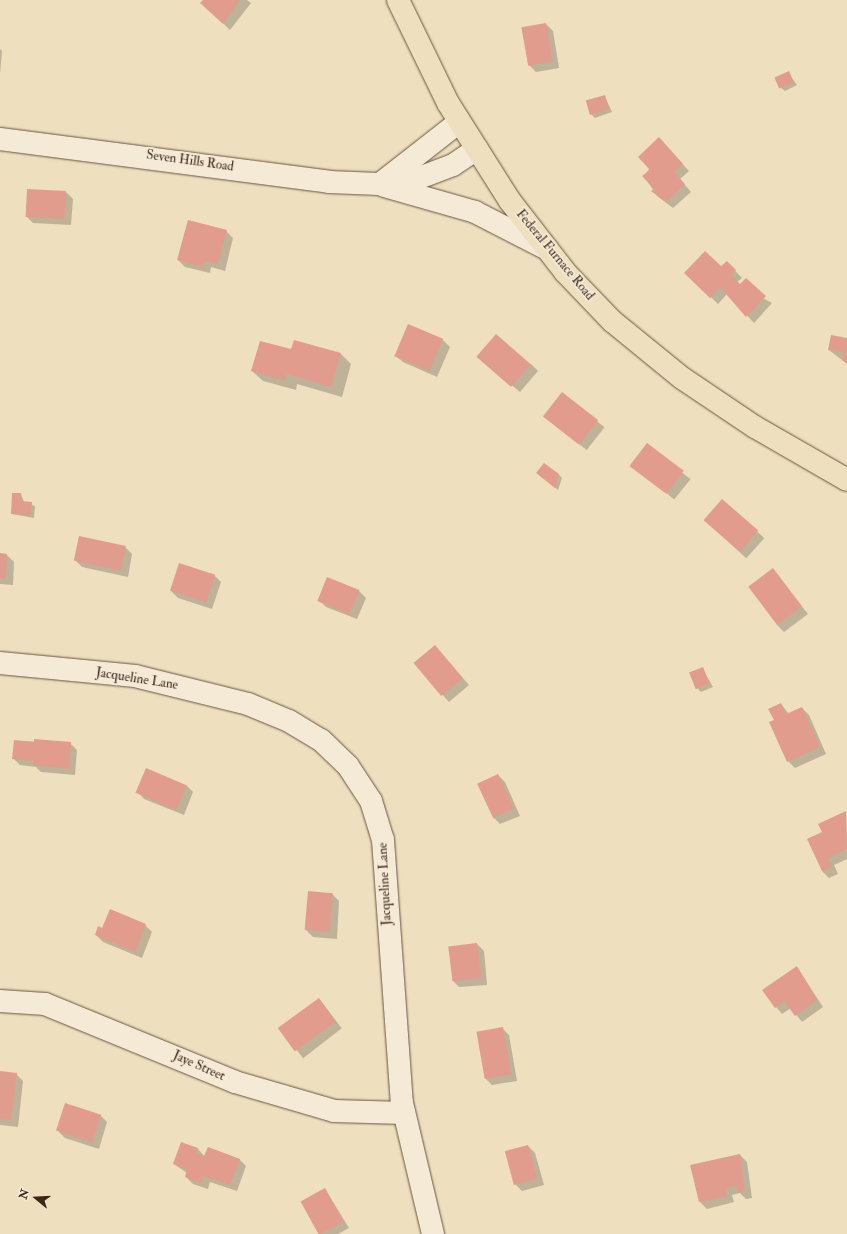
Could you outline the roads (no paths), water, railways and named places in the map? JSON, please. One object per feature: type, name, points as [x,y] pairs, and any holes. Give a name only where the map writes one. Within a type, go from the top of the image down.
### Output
[{"type":"main road","name":"Federal Furnace Road","points":[[398,0],[459,122],[548,249],[612,321],[682,378],[755,427],[847,480]]},
{"type":"street","points":[[379,184],[459,122]]},
{"type":"street","name":"Seven Hills Road","points":[[0,139],[329,182],[379,184],[411,181],[453,165],[477,149]]},
{"type":"street","points":[[379,184],[424,200],[474,212],[548,249]]},
{"type":"street","name":"Jacqueline Lane","points":[[0,663],[135,676],[248,704],[289,721],[321,740],[348,766],[371,800],[383,840],[389,956],[404,1113],[433,1234]]},
{"type":"street","name":"Jaye Street","points":[[0,1000],[45,1004],[235,1082],[334,1111],[404,1113]]}]
